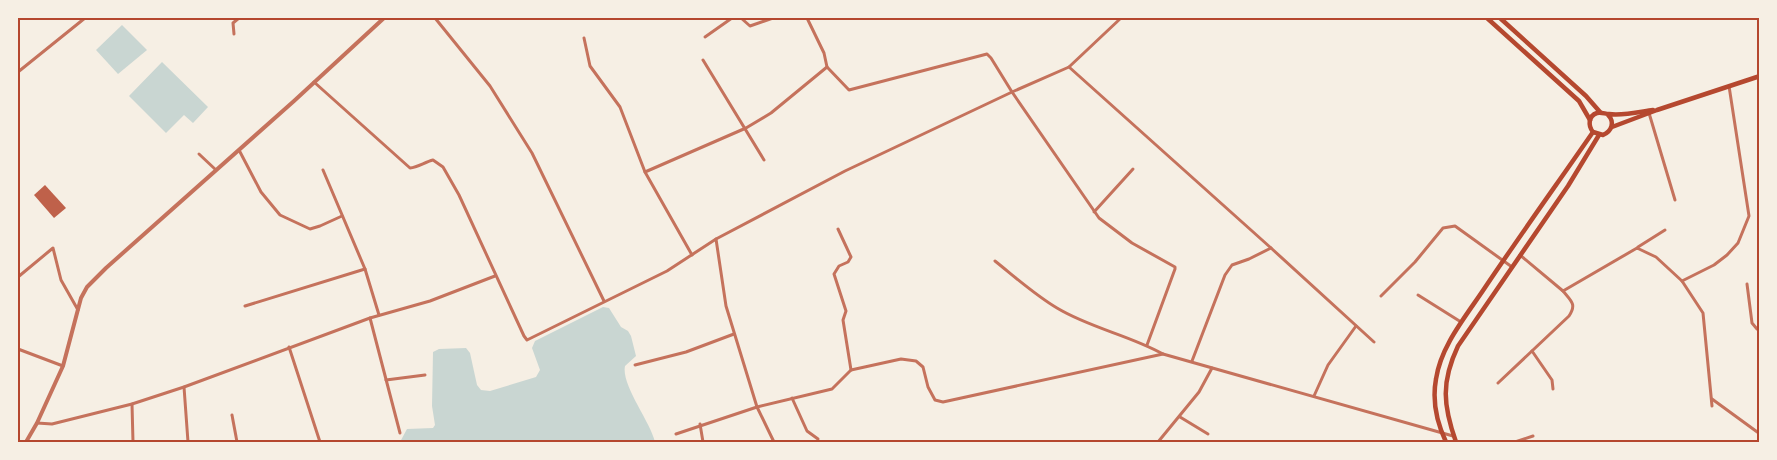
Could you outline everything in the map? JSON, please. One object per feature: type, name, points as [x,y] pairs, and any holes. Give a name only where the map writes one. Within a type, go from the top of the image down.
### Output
[{"type":"main road","points":[[1487,18],[1579,101],[1590,120],[1589,124],[1593,132],[1599,135],[1605,135],[1612,127],[1656,110],[1760,76]]},
{"type":"main road","points":[[1500,18],[1586,96],[1600,112],[1608,115],[1656,110]]},
{"type":"main road","points":[[1590,120],[1592,116],[1600,112]]},
{"type":"main road","points":[[1608,115],[1612,121],[1612,127]]},
{"type":"main road","points":[[1446,442],[1435,406],[1436,379],[1446,349],[1503,261],[1593,132]]},
{"type":"main road","points":[[1456,442],[1447,416],[1446,398],[1449,365],[1458,346],[1568,186],[1599,135]]},
{"type":"street","points":[[18,72],[85,18]]},
{"type":"street","points":[[234,34],[233,23],[239,18]]},
{"type":"street","points":[[435,18],[490,86],[532,153],[604,301]]},
{"type":"street","points":[[706,37],[732,18]]},
{"type":"street","points":[[741,18],[750,26],[773,18]]},
{"type":"street","points":[[808,18],[824,53],[827,67],[849,90],[987,54],[1099,218],[1132,243],[1175,266],[1147,345]]},
{"type":"street","points":[[314,82],[410,168],[415,168],[433,160],[443,166],[459,195],[495,276],[526,339],[667,271],[716,238],[845,171],[1068,67],[1121,18]]},
{"type":"street","points":[[26,442],[37,423],[63,366],[81,298],[87,287],[381,19]]},
{"type":"street","points":[[584,38],[590,66],[620,107],[645,172],[692,255]]},
{"type":"street","points":[[703,60],[764,160]]},
{"type":"street","points":[[645,172],[746,128],[771,112],[827,67]]},
{"type":"street","points":[[1068,67],[1374,342]]},
{"type":"street","points":[[1682,281],[1714,265],[1727,255],[1738,243],[1749,216],[1729,86]]},
{"type":"street","points":[[1649,114],[1675,200]]},
{"type":"street","points":[[239,150],[260,192],[280,215],[310,229],[342,216]]},
{"type":"street","points":[[199,154],[216,170]]},
{"type":"street","points":[[1094,212],[1133,169]]},
{"type":"street","points":[[323,170],[365,269],[379,316]]},
{"type":"street","points":[[1381,296],[1415,262],[1443,228],[1456,226],[1512,268]]},
{"type":"street","points":[[838,229],[851,256],[848,262],[839,266],[834,274],[846,311],[843,320],[851,370]]},
{"type":"street","points":[[1563,292],[1665,230]]},
{"type":"street","points":[[716,238],[726,306],[757,407],[774,442]]},
{"type":"street","points":[[18,277],[53,248],[61,280],[78,310]]},
{"type":"street","points":[[1192,361],[1225,275],[1232,265],[1271,248]]},
{"type":"street","points":[[1637,248],[1656,257],[1682,281],[1704,313],[1712,406]]},
{"type":"street","points":[[1498,383],[1573,310],[1571,301],[1563,292],[1520,254]]},
{"type":"street","points":[[995,261],[1057,308],[1103,330],[1147,345],[1163,354],[1453,436]]},
{"type":"street","points":[[245,306],[365,269]]},
{"type":"street","points":[[37,423],[52,424],[132,404],[184,387],[370,318],[430,301],[495,276]]},
{"type":"street","points":[[1747,284],[1752,323],[1757,329],[1760,329]]},
{"type":"street","points":[[1418,295],[1462,322]]},
{"type":"street","points":[[370,318],[400,433]]},
{"type":"street","points":[[1314,396],[1328,364],[1356,326]]},
{"type":"street","points":[[635,365],[686,352],[734,334]]},
{"type":"street","points":[[289,347],[320,442]]},
{"type":"street","points":[[18,349],[63,366]]},
{"type":"street","points":[[1532,351],[1552,380],[1553,389]]},
{"type":"street","points":[[676,434],[700,424],[757,407],[832,388],[851,370],[901,359],[916,362],[923,368],[928,387],[935,400],[943,402],[1163,354]]},
{"type":"street","points":[[1158,442],[1199,392],[1212,368]]},
{"type":"street","points":[[386,380],[425,375]]},
{"type":"street","points":[[184,387],[188,442]]},
{"type":"street","points":[[792,398],[807,431],[818,439]]},
{"type":"street","points":[[1711,398],[1760,434]]},
{"type":"street","points":[[132,404],[133,442]]},
{"type":"street","points":[[232,415],[237,442]]},
{"type":"street","points":[[1180,417],[1208,434]]},
{"type":"street","points":[[700,424],[703,442]]},
{"type":"street","points":[[1515,442],[1533,436]]},
{"type":"shaded area","points":[[122,25],[147,50],[118,74],[96,50]]},
{"type":"shaded area","points":[[162,62],[208,107],[193,123],[184,115],[166,133],[129,96]]},
{"type":"shaded area","points":[[603,307],[609,308],[621,327],[628,331],[631,336],[636,356],[625,366],[627,383],[655,442],[400,442],[407,429],[433,428],[435,425],[432,406],[433,352],[439,349],[466,348],[470,353],[477,385],[481,390],[490,391],[536,377],[540,370],[532,348],[535,341]]},
{"type":"building","points":[[45,185],[66,208],[54,218],[34,195]]}]
